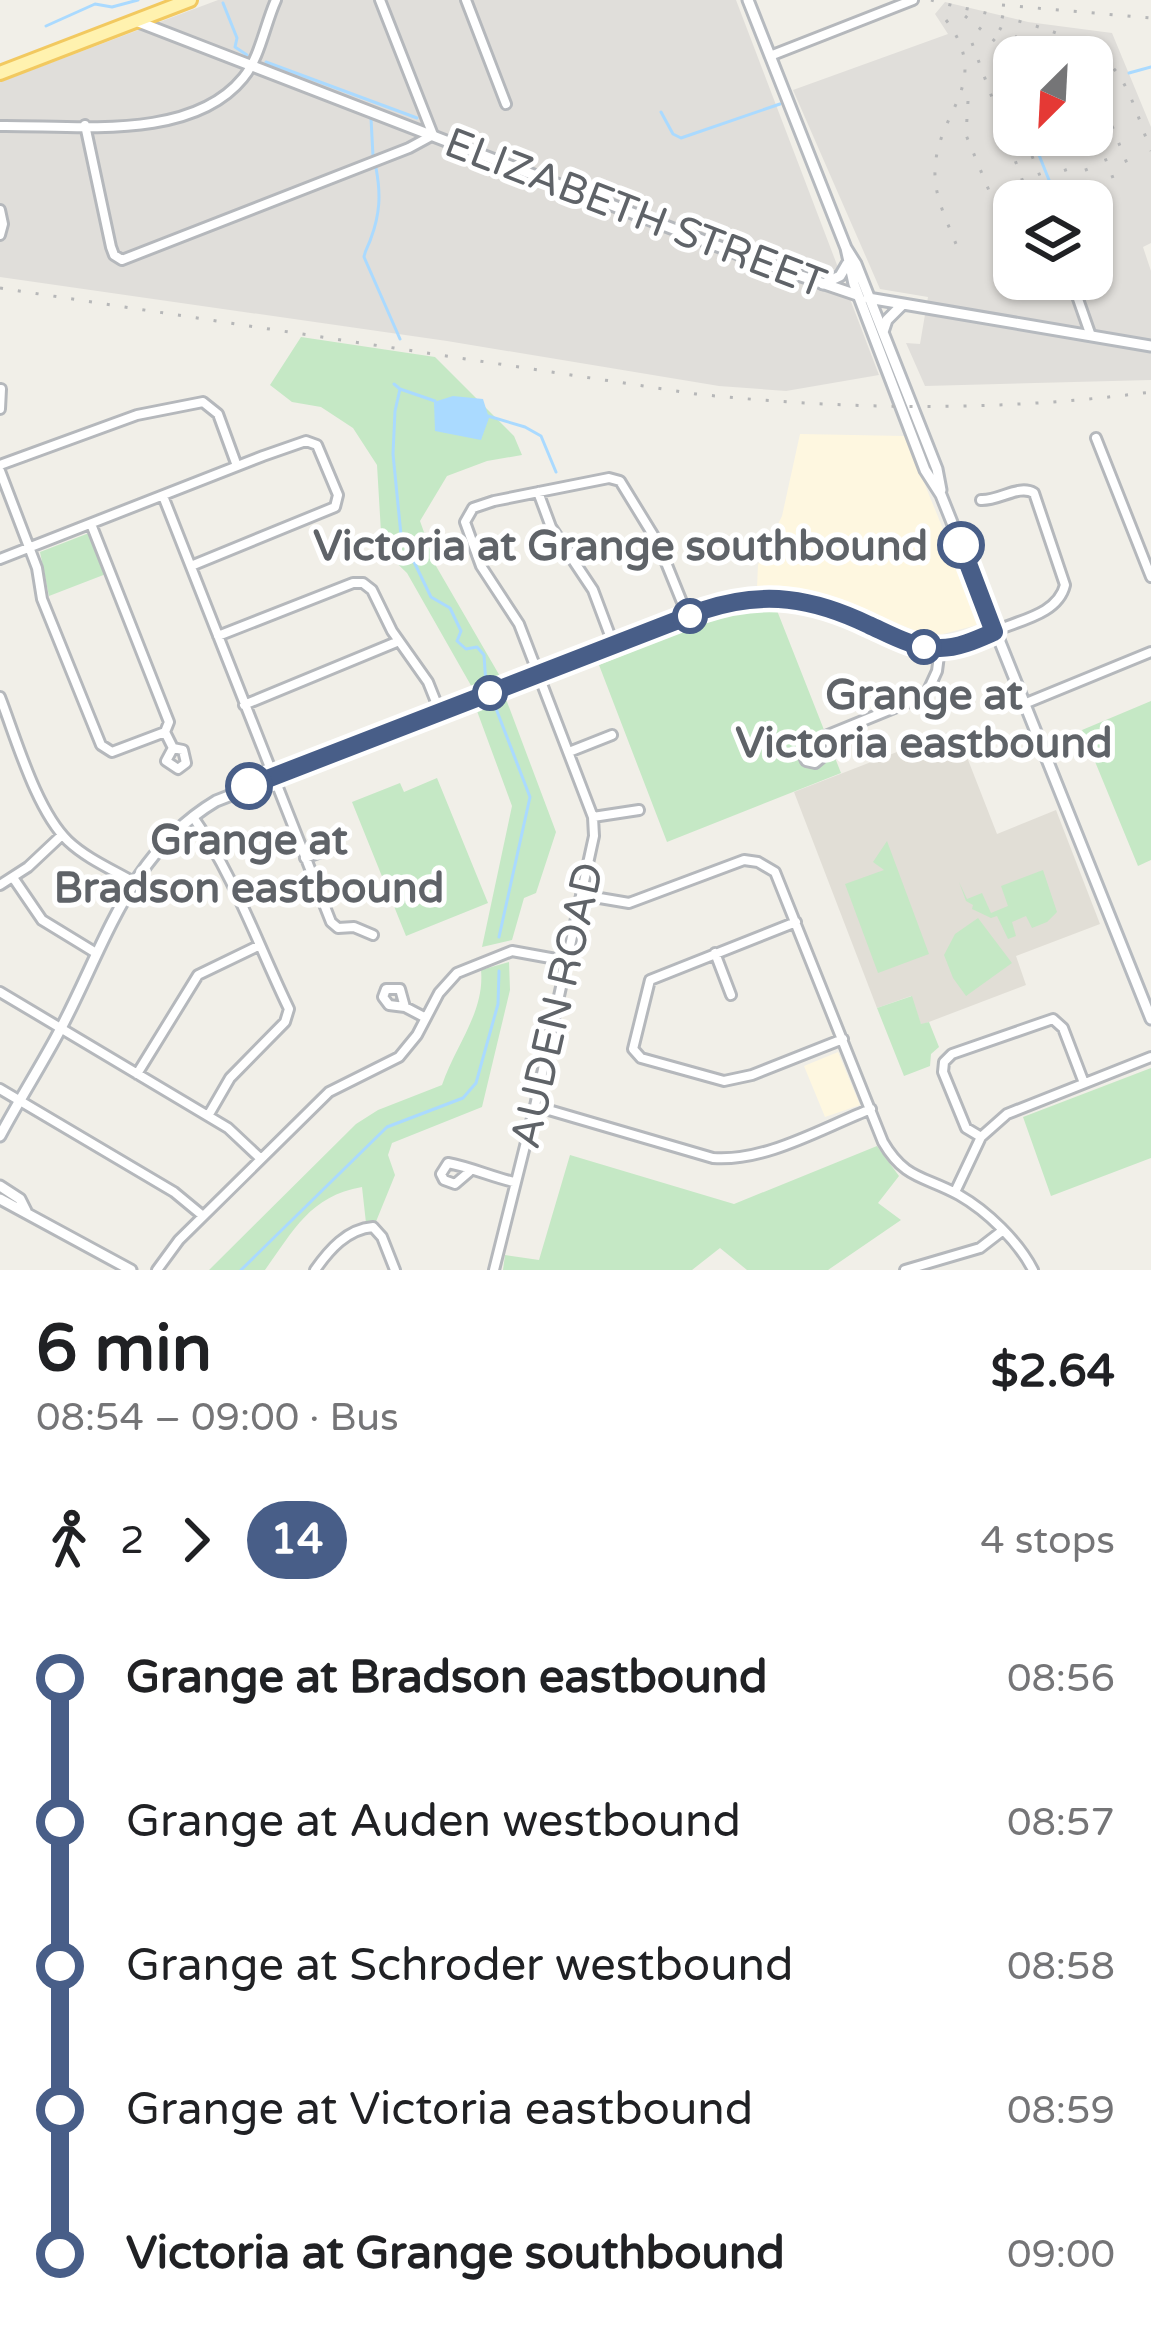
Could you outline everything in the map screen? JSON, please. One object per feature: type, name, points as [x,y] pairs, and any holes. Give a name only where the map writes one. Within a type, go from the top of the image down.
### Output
[{"type":"main road","points":[[0,73],[190,0]]},
{"type":"main road","points":[[748,0],[883,332],[909,413]]},
{"type":"main road","name":"ELIZABETH STREET","points":[[136,21],[857,295],[1151,346]]},
{"type":"main road","points":[[846,248],[857,295],[937,469],[941,495],[994,632],[1143,983],[1151,1018]]},
{"type":"main road","points":[[823,284],[840,276],[847,264]]},
{"type":"main road","points":[[883,332],[887,320],[902,305]]},
{"type":"main road","points":[[0,1136],[61,1028],[132,881],[162,843],[216,801],[538,674],[749,598],[788,598],[828,607],[905,641],[940,648],[994,632]]},
{"type":"main road","points":[[0,1186],[20,1198],[26,1210]]},
{"type":"main road","points":[[0,1199],[131,1270]]},
{"type":"street","points":[[0,126],[161,123],[188,116],[229,92],[251,65],[276,0]]},
{"type":"street","points":[[85,124],[98,196],[117,259],[127,260],[433,135],[380,0]]},
{"type":"street","points":[[466,0],[506,104]]},
{"type":"street","points":[[770,56],[914,0]]},
{"type":"street","points":[[0,210],[1,234]]},
{"type":"street","points":[[1078,300],[1090,336]]},
{"type":"street","points":[[0,409],[1,389]]},
{"type":"street","points":[[165,732],[118,751],[101,746],[42,599],[30,548],[0,468],[137,415],[203,402],[218,414],[237,466]]},
{"type":"street","points":[[1096,438],[1151,577]]},
{"type":"street","points":[[0,559],[301,442],[312,442],[321,452],[338,501],[330,512],[191,566]]},
{"type":"street","points":[[614,646],[593,590],[551,527],[538,492],[609,478],[620,481],[658,543],[688,617]]},
{"type":"street","points":[[981,500],[993,501],[1022,490],[1034,494],[1065,584],[1064,594],[1051,608],[994,632]]},
{"type":"street","name":"AUDEN ROAD","points":[[494,1270],[593,846],[593,817],[519,623],[481,566],[464,522],[473,508],[538,492]]},
{"type":"street","points":[[163,496],[334,926],[373,934]]},
{"type":"street","points":[[91,524],[167,716],[165,732],[173,748]]},
{"type":"street","points":[[218,636],[358,581],[372,590],[428,682],[440,712]]},
{"type":"street","points":[[244,705],[399,641]]},
{"type":"street","points":[[820,740],[926,694],[937,671],[940,648]]},
{"type":"street","points":[[1024,704],[1151,652]]},
{"type":"street","points":[[0,697],[62,835],[132,881]]},
{"type":"street","points":[[569,752],[612,736]]},
{"type":"street","points":[[593,817],[638,810]]},
{"type":"street","points":[[193,817],[220,855],[289,1015],[236,1071],[208,1116]]},
{"type":"street","points":[[0,885],[14,879],[62,835]]},
{"type":"street","points":[[305,858],[332,848]]},
{"type":"street","points":[[582,895],[629,903],[732,862],[752,861],[775,872],[894,1161],[919,1179],[955,1192],[1002,1231],[1033,1270]]},
{"type":"street","points":[[14,879],[42,920],[96,953]]},
{"type":"street","points":[[797,922],[655,976],[646,985],[633,1044],[641,1058],[724,1081],[752,1075],[843,1039]]},
{"type":"street","points":[[137,1074],[198,975],[258,946]]},
{"type":"street","points":[[157,1270],[173,1246],[337,1085],[399,1057],[447,982],[482,959],[512,951],[567,961]]},
{"type":"street","points":[[715,953],[731,995]]},
{"type":"street","points":[[0,992],[235,1133],[261,1159]]},
{"type":"street","points":[[405,1007],[425,1018]]},
{"type":"street","points":[[981,1137],[963,1122],[943,1072],[952,1054],[1053,1019],[1063,1028],[1084,1083]]},
{"type":"street","points":[[955,1192],[981,1137],[1006,1114],[1151,1057]]},
{"type":"street","points":[[0,1089],[174,1192],[203,1216]]},
{"type":"street","points":[[535,1106],[730,1159],[755,1154],[871,1109]]},
{"type":"street","points":[[469,1172],[514,1182]]},
{"type":"street","points":[[315,1270],[338,1242],[365,1227],[373,1227],[382,1237],[395,1270]]},
{"type":"street","points":[[905,1270],[932,1266],[980,1248],[1002,1231]]},
{"type":"shaded area","points":[[218,0],[736,0],[879,375],[786,391],[719,386],[447,341],[0,277],[0,82]]},
{"type":"shaded area","points":[[945,2],[1028,22],[1112,33],[1151,127],[1151,243],[1143,247],[1151,271],[1151,380],[925,386],[906,343],[920,344],[928,297],[880,289],[793,90],[948,34],[935,14]]},
{"type":"shaded area","points":[[800,434],[905,436],[972,600],[977,625],[932,637],[829,598],[757,588],[758,565],[782,516]]},
{"type":"shaded area","points":[[956,729],[997,834],[1056,810],[1100,924],[1016,956],[1026,985],[921,1025],[911,996],[877,1008],[794,792]]},
{"type":"shaded area","points":[[838,1052],[860,1105],[825,1117],[804,1066]]},
{"type":"green space","points":[[301,337],[435,357],[514,436],[522,455],[487,461],[447,476],[420,521],[436,566],[501,678],[473,689],[407,573],[382,549],[377,465],[353,428],[321,407],[292,402],[270,385]]},
{"type":"green space","points":[[89,533],[106,574],[49,596],[40,552]]},
{"type":"green space","points":[[776,608],[841,773],[667,842],[599,665],[729,612]]},
{"type":"green space","points":[[506,699],[556,832],[536,893],[524,898],[512,940],[482,947],[512,806],[477,711]]},
{"type":"green space","points":[[1151,701],[1151,860],[1138,866],[1082,730]]},
{"type":"green space","points":[[437,778],[488,903],[406,936],[352,802],[400,783],[404,792]]},
{"type":"green space","points":[[887,841],[929,954],[878,973],[845,884],[884,870],[873,862]]},
{"type":"green space","points":[[1043,870],[1057,912],[1032,928],[1026,916],[1012,922],[1016,936],[1008,939],[997,916],[972,909],[973,905],[966,901],[959,882],[967,899],[982,893],[991,913],[1008,906],[1001,886]]},
{"type":"green space","points":[[978,918],[1012,963],[966,996],[944,955],[955,934]]},
{"type":"green space","points":[[509,962],[510,990],[482,1107],[392,1143],[388,1155],[395,1175],[375,1224],[366,1223],[362,1187],[316,1207],[265,1270],[209,1270],[356,1124],[378,1110],[442,1085],[474,1015],[481,970]]},
{"type":"green space","points":[[912,996],[921,1024],[929,1022],[939,1047],[931,1054],[930,1066],[904,1076],[877,1008]]},
{"type":"green space","points":[[1151,1068],[1151,1158],[1051,1196],[1023,1117]]},
{"type":"green space","points":[[877,1146],[899,1176],[878,1203],[901,1220],[828,1270],[747,1270],[720,1248],[692,1270],[503,1270],[505,1255],[539,1260],[570,1155],[734,1204]]},
{"type":"water","points":[[453,396],[483,399],[489,418],[481,440],[435,431],[434,402]]},
{"type":"waterway","points":[[46,26],[95,4],[112,7],[138,0]]},
{"type":"waterway","points":[[223,3],[237,38],[235,47],[247,55]]},
{"type":"waterway","points":[[266,62],[417,118]]},
{"type":"waterway","points":[[1129,73],[1151,67]]},
{"type":"waterway","points":[[661,112],[673,134],[681,138],[780,104]]},
{"type":"waterway","points":[[371,118],[373,156]]},
{"type":"waterway","points":[[1039,156],[1049,180]]},
{"type":"waterway","points":[[376,168],[378,212],[364,257],[400,339]]},
{"type":"waterway","points":[[394,384],[400,389],[393,454],[401,535],[431,597],[450,608],[461,631],[457,641],[466,649],[477,647],[484,655],[486,685]]},
{"type":"waterway","points":[[400,389],[435,401]]},
{"type":"waterway","points":[[488,416],[541,436],[556,472]]},
{"type":"waterway","points":[[495,706],[530,797],[499,937]]},
{"type":"waterway","points":[[241,1270],[387,1127],[463,1098],[476,1083],[498,1004],[499,971]]},
{"type":"railway","points":[[931,0],[1059,34],[1103,58],[1123,83],[1151,151]]},
{"type":"railway","points":[[1002,5],[1151,18]]},
{"type":"railway","points":[[965,16],[993,39]]},
{"type":"railway","points":[[946,20],[959,42],[964,80],[938,150],[935,180],[956,244]]},
{"type":"railway","points":[[999,28],[1014,36]]},
{"type":"railway","points":[[972,43],[1022,180]]},
{"type":"railway","points":[[968,101],[966,135],[990,193]]},
{"type":"railway","points":[[1113,128],[1130,171]]},
{"type":"railway","points":[[1032,156],[1042,180]]},
{"type":"railway","points":[[1060,156],[1069,180]]},
{"type":"railway","points":[[1081,156],[1091,180]]},
{"type":"railway","points":[[1104,156],[1113,178]]},
{"type":"railway","points":[[0,288],[696,394],[867,406],[980,406],[1151,392]]},
{"type":"bus line","name":"14","points":[[249,786],[704,610],[749,598],[814,602],[905,641],[940,648],[959,645],[994,632],[961,545]]},
{"type":"place","name":"Victoria at Grange southbound","points":[[961,545]]},
{"type":"place","name":"Grange at Victoria eastbound","points":[[924,647]]},
{"type":"place","name":"Grange at Bradson eastbound","points":[[249,786]]}]
